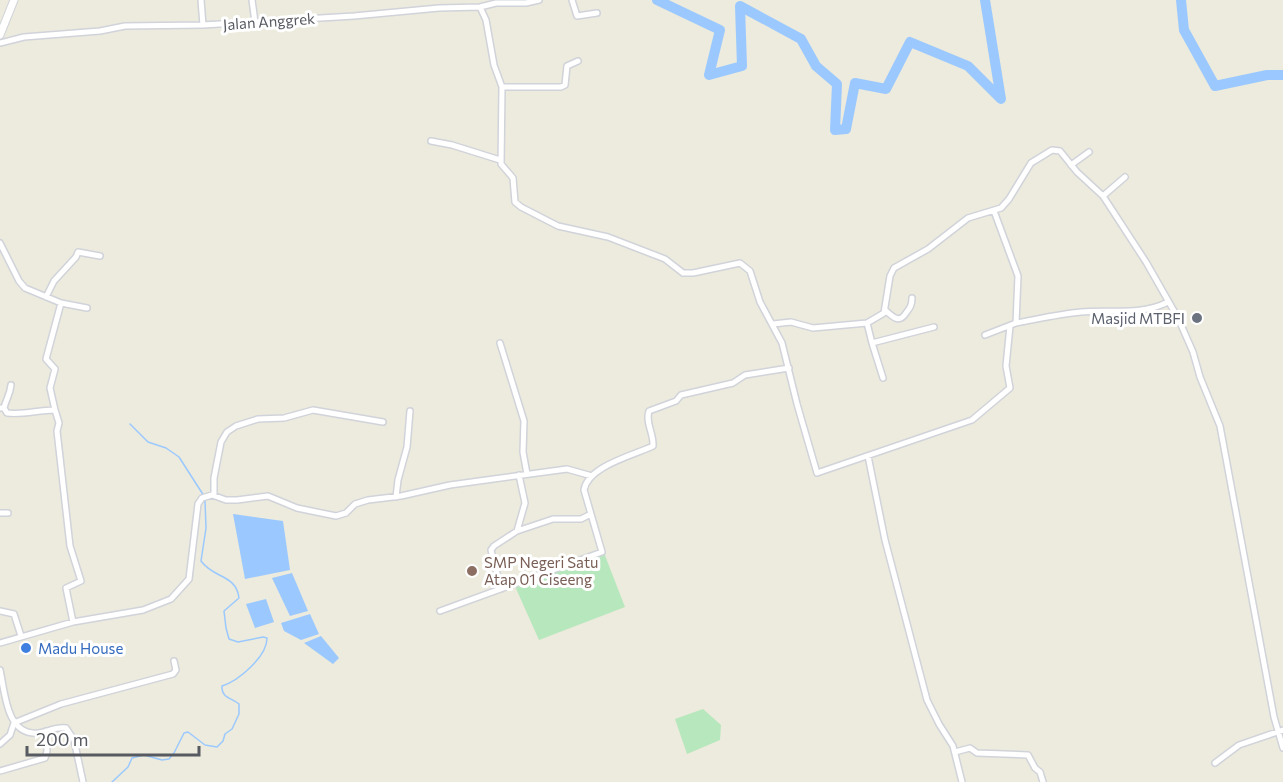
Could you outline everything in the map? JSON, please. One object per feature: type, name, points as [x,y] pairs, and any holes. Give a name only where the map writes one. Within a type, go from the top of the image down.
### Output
[{"type":"street","points":[[0,35],[14,0]]},
{"type":"street","points":[[201,0],[203,25]]},
{"type":"street","points":[[252,0],[255,22]]},
{"type":"street","name":"Jalan Anggrek","points":[[0,43],[24,37],[100,32],[118,27],[203,25],[354,16],[537,0]]},
{"type":"street","points":[[572,0],[577,16],[597,14]]},
{"type":"street","points":[[485,4],[494,65],[502,87],[500,160],[503,168],[513,178],[514,195],[518,205],[558,226],[616,239],[665,259],[682,273],[693,273],[736,264],[742,264],[750,271],[760,302],[783,343],[797,404],[817,473],[972,420],[1010,388],[1006,366],[1010,326]]},
{"type":"street","points":[[502,87],[563,86],[567,66],[578,61]]},
{"type":"street","points":[[430,141],[452,145],[500,160]]},
{"type":"street","points":[[773,324],[791,322],[813,328],[867,323],[876,320],[884,313],[890,276],[894,268],[928,249],[968,218],[1004,206],[1035,159],[1057,149],[1103,196],[1146,262],[1178,318],[1193,351],[1200,377],[1220,426],[1283,748]]},
{"type":"street","points":[[1071,165],[1089,152]]},
{"type":"street","points":[[1103,196],[1125,177]]},
{"type":"street","points":[[994,211],[1018,276],[1016,323]]},
{"type":"street","points":[[0,243],[21,284],[62,303],[87,308]]},
{"type":"street","points":[[46,297],[54,281],[78,252],[100,256]]},
{"type":"street","points":[[885,310],[893,318],[900,319],[912,306],[912,298]]},
{"type":"street","points":[[985,335],[1016,323],[1081,312],[1144,311],[1168,302]]},
{"type":"street","points":[[62,303],[46,359],[55,369],[50,388],[59,423],[57,432],[70,546],[81,581],[66,588],[73,622]]},
{"type":"street","points":[[867,323],[883,378]]},
{"type":"street","points":[[872,343],[934,327]]},
{"type":"street","points":[[500,343],[524,421],[523,452],[527,474]]},
{"type":"street","points":[[440,611],[602,552],[584,490],[585,484],[592,476],[621,459],[653,446],[649,411],[676,401],[684,394],[733,383],[745,375],[789,368]]},
{"type":"street","points":[[11,385],[10,396],[2,408],[7,413],[22,415],[42,410],[55,410]]},
{"type":"street","points":[[213,495],[221,442],[227,432],[236,426],[258,419],[284,418],[313,410],[383,422]]},
{"type":"street","points":[[396,497],[407,447],[410,411]]},
{"type":"street","points":[[868,456],[885,540],[927,700],[955,752],[963,782]]},
{"type":"street","points":[[0,643],[73,622],[143,610],[165,602],[177,594],[186,584],[191,572],[196,535],[196,513],[202,498],[213,495],[226,500],[237,500],[268,496],[297,508],[336,516],[346,513],[359,502],[382,497],[396,497],[450,485],[572,469],[592,476]]},
{"type":"street","points":[[517,531],[525,503],[519,475]]},
{"type":"street","points":[[0,513],[8,513]]},
{"type":"street","points":[[501,589],[492,550],[494,546],[517,531],[553,519],[581,519],[591,514]]},
{"type":"street","points":[[0,611],[14,614],[21,636]]},
{"type":"street","points":[[0,744],[10,735],[14,723],[61,704],[173,674],[176,670],[174,661]]},
{"type":"street","points":[[0,670],[9,714],[14,723],[27,732],[40,733],[62,727],[68,730],[74,740],[83,782]]},
{"type":"street","points":[[0,771],[45,758],[46,731]]},
{"type":"street","points":[[1215,763],[1239,745],[1281,731]]},
{"type":"street","points":[[955,752],[970,748],[977,753],[1028,755],[1040,772],[1043,782]]},
{"type":"green space","points":[[604,553],[625,607],[539,640],[514,584]]},
{"type":"green space","points":[[703,709],[721,725],[720,740],[687,754],[675,719]]},
{"type":"water","points":[[233,514],[283,521],[290,570],[245,579]]},
{"type":"water","points":[[292,573],[308,611],[290,616],[272,578]]},
{"type":"water","points":[[266,599],[274,622],[255,628],[246,604]]},
{"type":"water","points":[[310,614],[319,634],[301,640],[284,631],[281,623]]},
{"type":"water","points":[[321,636],[339,658],[333,664],[304,643]]},
{"type":"waterway","points":[[657,0],[720,30],[709,75],[742,66],[740,6],[801,39],[816,66],[837,84],[835,130],[846,129],[855,83],[886,89],[910,42],[968,66],[1001,99],[985,0]]},
{"type":"waterway","points":[[1181,0],[1184,30],[1215,86],[1267,75],[1283,75]]},
{"type":"waterway","points":[[130,424],[148,442],[166,448],[179,457],[204,496]]},
{"type":"waterway","points":[[112,782],[128,767],[132,758],[144,755],[162,760],[169,759],[184,733],[188,732],[205,745],[217,747],[223,741],[225,734],[232,729],[239,714],[239,704],[223,693],[222,686],[236,679],[250,667],[266,645],[267,638],[263,637],[238,642],[229,639],[224,611],[239,598],[237,590],[229,580],[206,567],[201,561],[206,528],[205,501]]},
{"type":"place","name":"Masjid MTBFI","points":[[1197,318]]},
{"type":"place","name":"SMP Negeri Satu Atap 01 Ciseeng","points":[[472,571]]},
{"type":"place","name":"Madu House","points":[[26,648]]}]
